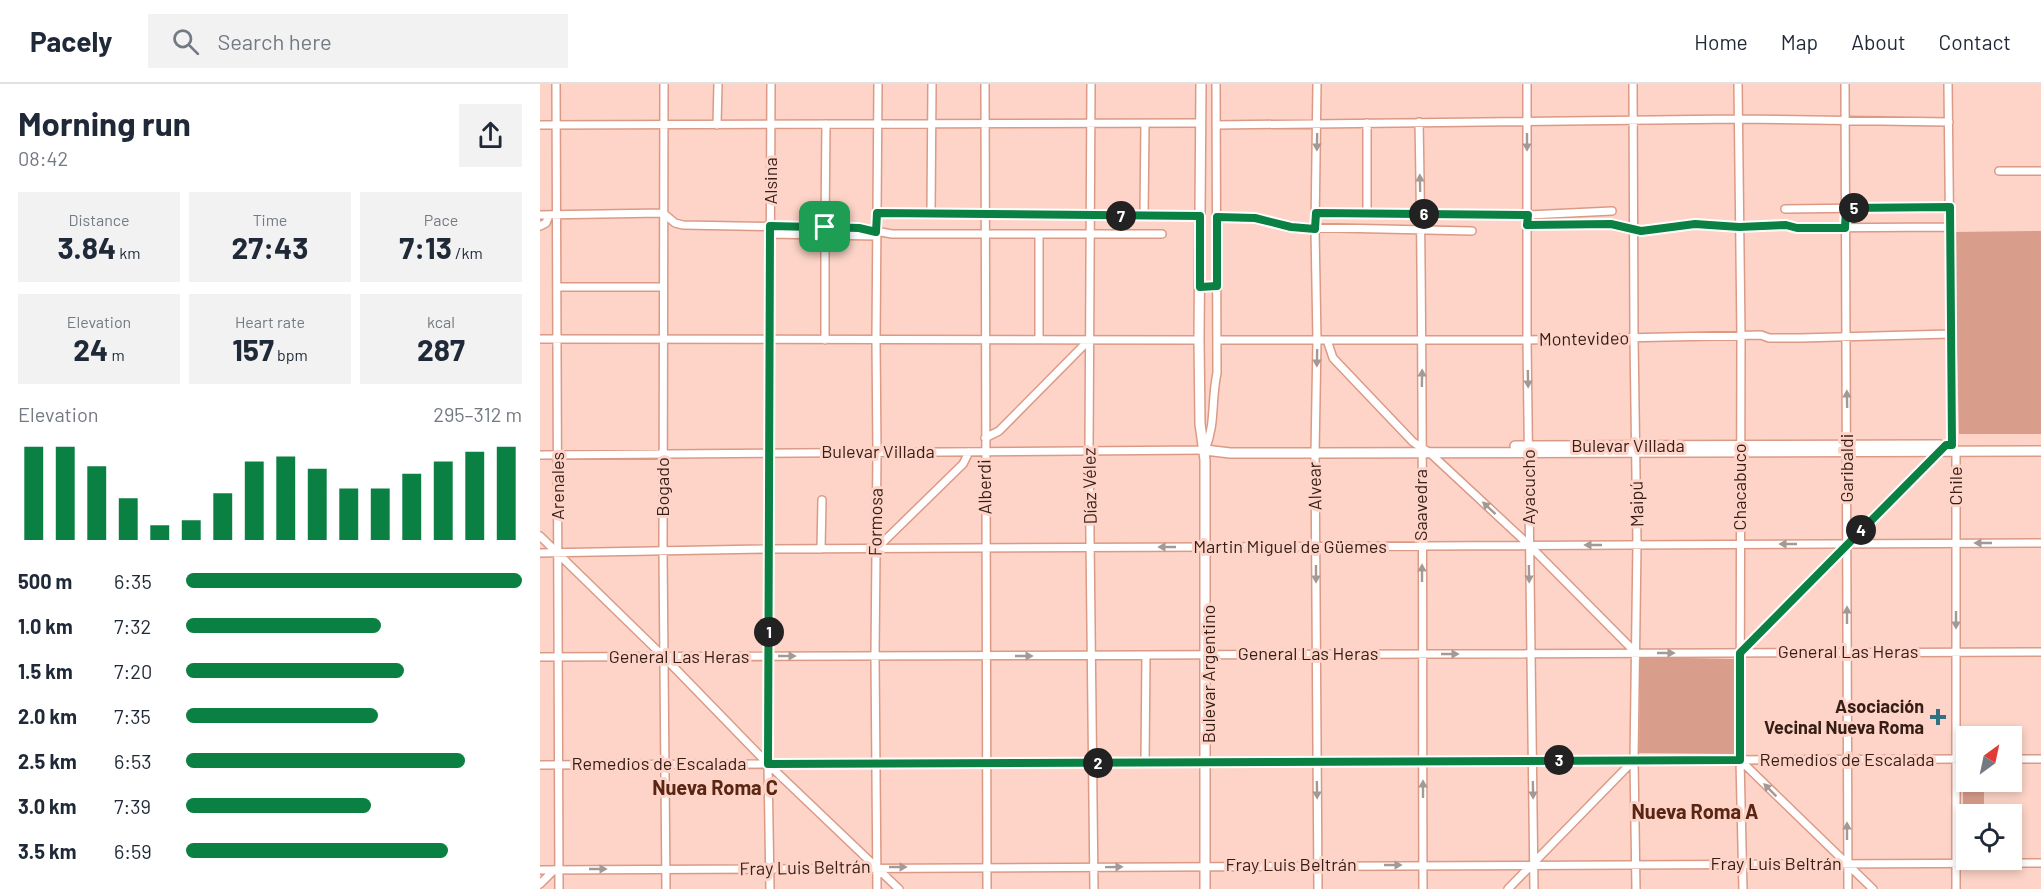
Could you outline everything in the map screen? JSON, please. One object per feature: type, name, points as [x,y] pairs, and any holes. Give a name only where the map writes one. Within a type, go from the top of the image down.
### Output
[{"type":"main road","name":"Bulevar Argentino","points":[[1201,84],[1199,339],[1201,431],[1205,455],[1207,655],[1207,866],[1204,889]]},
{"type":"main road","name":"Bulevar Villada","points":[[1205,455],[1230,447],[1424,451],[1949,448],[2041,445]]},
{"type":"main road","name":"Bulevar Villada","points":[[1949,448],[2041,451]]},
{"type":"main road","name":"Bulevar Argentino","points":[[1207,866],[1210,889]]},
{"type":"street","name":"Arenales","points":[[556,84],[557,125],[552,215],[558,287],[559,339],[557,455],[560,765],[556,870],[559,889]]},
{"type":"street","name":"Bogado","points":[[664,84],[663,551],[666,889]]},
{"type":"street","points":[[717,125],[718,84]]},
{"type":"street","name":"Alsina","points":[[770,889],[768,764],[771,84]]},
{"type":"street","name":"Formosa","points":[[877,889],[875,656],[878,453],[876,234],[878,84]]},
{"type":"street","points":[[931,213],[932,84]]},
{"type":"street","name":"Alberdi","points":[[984,84],[987,889]]},
{"type":"street","name":"Díaz Vélez","points":[[1091,84],[1089,451],[1092,548],[1094,889]]},
{"type":"street","points":[[1205,455],[1211,434],[1217,373],[1216,84]]},
{"type":"street","name":"Alvear","points":[[1317,84],[1315,450],[1318,889]]},
{"type":"street","name":"Ayacucho","points":[[1527,84],[1527,340],[1534,889]]},
{"type":"street","name":"Maipú","points":[[1634,84],[1633,230],[1637,544],[1636,889]]},
{"type":"street","name":"Chacabuco","points":[[1738,84],[1741,336],[1740,760],[1743,889]]},
{"type":"street","name":"Garibaldi","points":[[1845,84],[1848,889]]},
{"type":"street","name":"Chile","points":[[1948,84],[1949,448],[1955,543],[1956,726]]},
{"type":"street","points":[[1216,125],[1738,120],[1949,122]]},
{"type":"street","name":"Saavedra","points":[[1419,122],[1424,451],[1423,889]]},
{"type":"street","points":[[540,125],[1201,123]]},
{"type":"street","points":[[1367,123],[1367,212]]},
{"type":"street","points":[[825,227],[826,124]]},
{"type":"street","points":[[1144,216],[1145,124]]},
{"type":"street","points":[[1999,171],[2041,171]]},
{"type":"street","points":[[1785,209],[1950,207]]},
{"type":"street","points":[[1316,213],[1528,215],[1612,211]]},
{"type":"street","points":[[540,215],[663,213],[675,223],[683,225],[825,236],[1162,234]]},
{"type":"street","points":[[877,213],[1200,216]]},
{"type":"street","points":[[540,226],[546,223],[552,215]]},
{"type":"street","points":[[1217,217],[1255,218],[1291,227],[1315,229],[1472,231]]},
{"type":"street","points":[[1527,225],[1611,224],[1641,231],[1695,224],[1739,227],[1786,225],[1797,228],[1950,226]]},
{"type":"street","points":[[770,230],[859,228],[876,234]]},
{"type":"street","points":[[1039,235],[1039,340]]},
{"type":"street","points":[[825,236],[825,340]]},
{"type":"street","points":[[558,287],[663,286]]},
{"type":"street","points":[[1200,287],[1217,286]]},
{"type":"street","name":"Montevideo","points":[[1217,339],[1527,340],[1741,336],[1800,338],[1950,334]]},
{"type":"street","points":[[540,339],[1199,339]]},
{"type":"street","points":[[985,438],[999,431],[1090,339]]},
{"type":"street","points":[[1327,340],[1333,358],[1413,442],[1529,545],[1636,653]]},
{"type":"street","points":[[1200,388],[1214,388]]},
{"type":"street","points":[[1740,653],[1847,544],[1949,448]]},
{"type":"street","name":"Bulevar Villada","points":[[540,455],[984,451],[1089,451],[1205,455]]},
{"type":"street","points":[[876,549],[963,464],[969,452]]},
{"type":"street","points":[[821,549],[822,500]]},
{"type":"street","points":[[540,536],[664,657],[768,764],[899,889]]},
{"type":"street","name":"Martin Miguel de Güemes","points":[[540,553],[770,549],[2041,543]]},
{"type":"street","name":"General Las Heras","points":[[540,657],[2041,652]]},
{"type":"street","points":[[1145,762],[1146,655]]},
{"type":"street","name":"Remedios de Escalada","points":[[540,765],[1956,759]]},
{"type":"street","points":[[2022,759],[2041,759]]},
{"type":"street","points":[[1508,889],[1635,760]]},
{"type":"street","points":[[1740,760],[1873,889]]},
{"type":"street","name":"Fray Luis Beltrán","points":[[540,870],[1956,862]]},
{"type":"street","name":"Fray Luis Beltrán","points":[[2022,863],[2041,863]]},
{"type":"street","points":[[540,884],[556,870]]},
{"type":"street","name":"Chile","points":[[1956,889],[1957,870]]},
{"type":"shaded area","points":[[2041,231],[2041,434],[1959,434],[1954,232]]},
{"type":"shaded area","points":[[1640,657],[1734,659],[1735,754],[1639,753]]},
{"type":"shaded area","points":[[1963,792],[1984,792],[1984,804],[1963,804]]},
{"type":"place","name":"Asociación Vecinal Nueva Roma","points":[[1938,717]]},
{"type":"district","name":"Nueva Roma C","points":[[715,788]]},
{"type":"district","name":"Nueva Roma A","points":[[1695,812]]},
{"type":"route","points":[[1950,207],[1952,445],[1946,445],[1740,653],[1740,760],[768,764],[770,226],[825,227],[859,228],[876,232],[877,213],[1200,216],[1200,287],[1217,286],[1217,217],[1255,218],[1291,227],[1315,229],[1316,213],[1528,215],[1527,225],[1611,224],[1641,231],[1695,224],[1739,227],[1786,225],[1797,228],[1845,228],[1846,208],[1950,207]]}]
